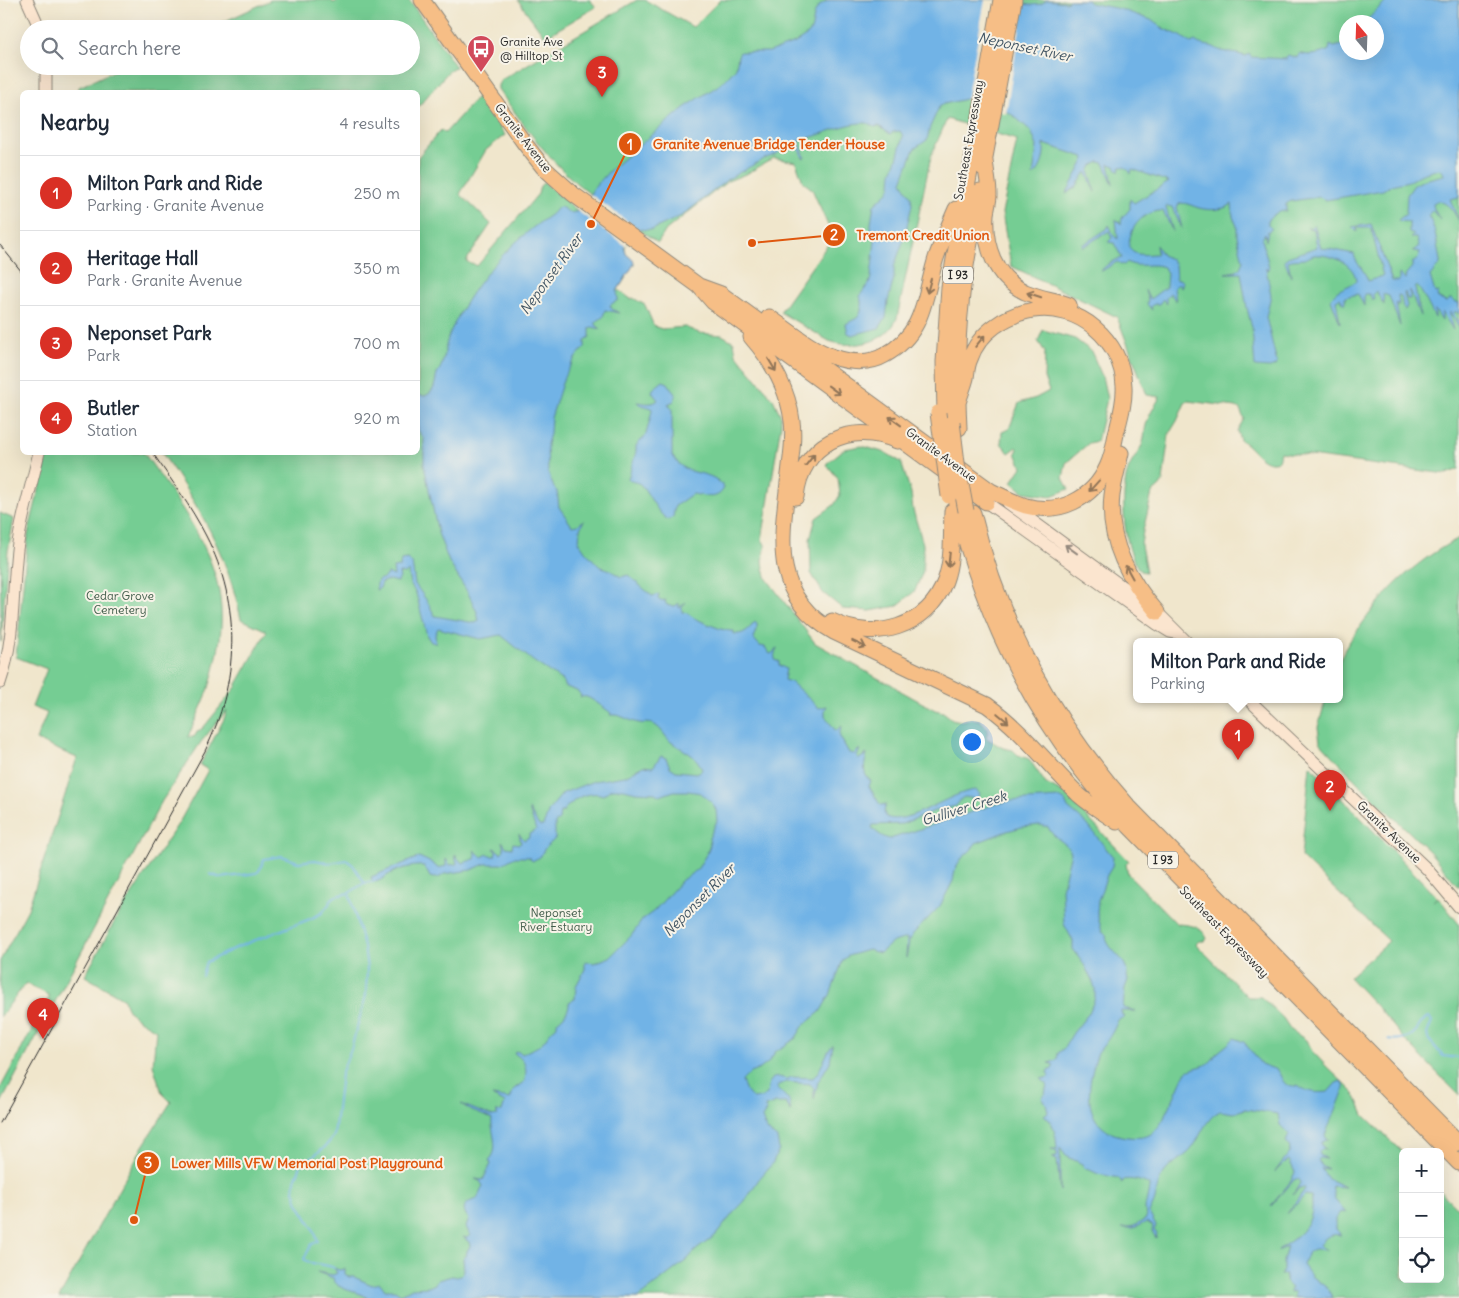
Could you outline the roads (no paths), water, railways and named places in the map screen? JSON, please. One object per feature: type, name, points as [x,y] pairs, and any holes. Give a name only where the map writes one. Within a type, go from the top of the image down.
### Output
[{"type":"highway","name":"Granite Avenue","points":[[422,0],[532,154],[554,177],[584,202],[699,286],[708,297],[729,314],[919,453],[988,496]]},
{"type":"highway","name":"Southeast Expressway","points":[[994,0],[980,129],[985,160],[961,303],[957,353],[958,403],[949,420],[964,469],[959,506],[990,573],[1017,642],[1053,708],[1096,768],[1136,814],[1459,1143]]},
{"type":"highway","name":"I 93","points":[[949,420],[954,302],[1001,0]]},
{"type":"highway","name":"I 93","points":[[980,129],[1008,0]]},
{"type":"highway","name":"Southeast Expressway","points":[[1014,0],[980,129],[956,207],[939,319],[937,362],[949,420],[959,506],[960,545],[976,594],[995,642],[1017,686],[1059,752],[1090,791],[1118,823],[1434,1148]]},
{"type":"highway","points":[[985,160],[989,194],[986,215],[986,237],[991,256],[1000,272],[1012,284],[1027,292],[1080,309],[1098,320],[1113,333],[1127,359],[1132,378],[1132,398],[1112,495],[1113,526],[1117,546],[1126,567],[1142,594],[1157,612]]},
{"type":"highway","points":[[715,291],[767,316],[832,357],[858,362],[882,357],[905,342],[915,327],[923,308],[936,258],[956,207]]},
{"type":"highway","name":"Granite Avenue","points":[[699,286],[715,291],[988,496]]},
{"type":"highway","points":[[958,403],[969,360],[975,346],[999,324],[1022,313],[1039,310],[1056,310],[1082,319],[1102,335],[1112,349],[1123,376],[1123,405],[1110,459],[1103,476],[1093,489],[1071,503],[1045,508],[1026,506],[988,496]]},
{"type":"highway","points":[[729,314],[768,358],[788,403],[793,438],[782,552],[787,580],[799,604],[818,622],[834,632],[987,705],[1002,716],[1080,796],[1118,823]]},
{"type":"highway","points":[[919,453],[883,436],[853,434],[831,441],[813,456],[804,468],[798,482],[790,545],[794,575],[800,590],[823,616],[848,628],[867,631],[888,630],[908,622],[929,606],[945,582],[959,506]]},
{"type":"highway","name":"I 93","points":[[959,506],[1012,645],[1048,711],[1092,772],[1125,810],[1459,1152]]},
{"type":"highway","name":"I 93","points":[[959,506],[974,568],[1001,639],[1036,705],[1079,768],[1129,826],[1459,1163]]},
{"type":"highway","name":"Southeast Expressway","points":[[1444,1158],[1459,1173]]},
{"type":"main road","points":[[27,0],[36,20]]},
{"type":"main road","points":[[46,75],[46,90]]},
{"type":"main road","points":[[0,683],[9,646],[21,525],[38,455]]},
{"type":"main road","name":"Granite Avenue","points":[[988,496],[1157,612],[1168,621],[1176,633],[1182,638]]},
{"type":"main road","name":"Granite Avenue","points":[[988,496],[1157,624],[1170,632],[1176,633]]},
{"type":"main road","name":"Granite Avenue","points":[[1252,703],[1428,868],[1459,907]]},
{"type":"water","name":"Neponset River","points":[[829,0],[1003,0],[1031,5],[1041,4],[1047,0],[1067,2],[1069,0],[1087,0],[1090,3],[1120,9],[1151,20],[1191,43],[1195,41],[1222,51],[1246,56],[1249,54],[1251,57],[1287,59],[1288,55],[1298,58],[1300,53],[1310,55],[1323,53],[1329,50],[1330,45],[1334,47],[1339,46],[1339,60],[1384,60],[1384,15],[1372,15],[1387,0],[1459,0],[1459,197],[1450,199],[1459,221],[1450,208],[1444,203],[1436,201],[1433,204],[1434,209],[1440,220],[1432,210],[1429,215],[1435,232],[1440,261],[1440,264],[1430,276],[1435,293],[1439,292],[1437,296],[1439,299],[1446,302],[1451,299],[1459,303],[1459,314],[1455,311],[1454,314],[1459,328],[1450,312],[1453,330],[1442,312],[1442,321],[1435,310],[1435,318],[1417,286],[1415,288],[1420,316],[1410,290],[1410,299],[1407,299],[1405,292],[1404,294],[1407,306],[1405,310],[1401,296],[1398,295],[1399,305],[1396,303],[1400,326],[1389,296],[1383,294],[1384,305],[1376,291],[1373,294],[1373,300],[1369,294],[1364,294],[1364,306],[1358,294],[1345,297],[1345,303],[1340,298],[1336,300],[1340,323],[1331,299],[1336,292],[1356,281],[1351,269],[1334,258],[1314,255],[1305,259],[1288,261],[1291,277],[1284,260],[1317,247],[1314,229],[1307,228],[1312,227],[1314,224],[1321,248],[1354,254],[1368,281],[1383,276],[1371,228],[1357,228],[1357,232],[1352,227],[1371,224],[1392,281],[1399,281],[1399,274],[1405,279],[1406,274],[1412,267],[1412,263],[1418,259],[1420,252],[1413,251],[1419,246],[1416,238],[1410,238],[1414,234],[1409,232],[1409,222],[1398,220],[1406,214],[1407,195],[1414,185],[1424,180],[1444,175],[1439,169],[1422,174],[1409,181],[1391,185],[1383,190],[1326,200],[1319,197],[1291,201],[1286,204],[1286,211],[1279,211],[1268,219],[1268,225],[1272,229],[1268,231],[1266,241],[1265,233],[1262,239],[1269,267],[1269,270],[1266,268],[1271,295],[1266,317],[1277,363],[1270,368],[1255,367],[1252,328],[1241,273],[1225,273],[1237,271],[1243,261],[1232,204],[1225,208],[1212,210],[1180,203],[1177,207],[1182,229],[1172,207],[1167,206],[1173,232],[1163,211],[1147,215],[1137,224],[1130,236],[1130,249],[1138,254],[1157,254],[1156,245],[1162,255],[1171,259],[1175,265],[1176,280],[1179,279],[1183,282],[1181,288],[1179,284],[1174,287],[1176,301],[1170,293],[1166,298],[1167,304],[1163,299],[1159,304],[1151,306],[1152,310],[1147,304],[1148,299],[1145,290],[1150,299],[1166,287],[1167,274],[1164,267],[1135,265],[1127,262],[1124,265],[1117,262],[1100,272],[1110,263],[1122,258],[1114,243],[1108,242],[1112,238],[1109,231],[1083,247],[1082,245],[1107,229],[1109,225],[1114,236],[1118,239],[1116,219],[1121,224],[1122,218],[1130,209],[1130,199],[1134,203],[1169,182],[1132,169],[1131,174],[1128,169],[1123,167],[1120,167],[1119,172],[1115,166],[1109,164],[1113,184],[1104,163],[1099,162],[1092,166],[1089,171],[1096,192],[1086,172],[1076,187],[1066,194],[1085,159],[1084,157],[1044,144],[1042,162],[1039,170],[1033,176],[1037,146],[1031,131],[1014,116],[1002,109],[970,98],[940,105],[930,127],[927,140],[914,149],[902,182],[911,196],[912,205],[904,239],[894,267],[894,278],[886,318],[879,328],[852,335],[848,333],[846,324],[857,318],[861,312],[860,295],[869,284],[871,277],[875,240],[871,231],[874,205],[888,192],[891,186],[892,172],[903,136],[900,131],[890,134],[879,126],[874,127],[869,123],[860,123],[800,140],[805,157],[803,158],[796,142],[789,145],[789,147],[784,147],[777,154],[728,179],[683,215],[652,230],[638,229],[624,247],[626,254],[633,260],[634,264],[617,291],[618,300],[610,305],[612,309],[619,313],[605,310],[603,317],[596,322],[596,325],[601,329],[590,328],[590,337],[585,340],[585,347],[576,357],[564,377],[551,418],[547,444],[548,472],[557,491],[559,507],[572,526],[578,525],[584,520],[580,529],[579,542],[585,551],[599,566],[621,577],[628,575],[652,596],[659,594],[658,599],[660,601],[666,600],[667,605],[674,607],[679,603],[679,608],[686,602],[682,607],[682,612],[710,625],[734,631],[734,634],[741,634],[755,622],[757,628],[753,638],[760,646],[765,647],[771,654],[778,648],[775,657],[776,661],[779,661],[779,665],[786,669],[784,680],[791,682],[819,708],[827,706],[825,716],[835,730],[842,726],[839,735],[849,753],[854,754],[860,749],[857,757],[859,759],[867,754],[864,768],[866,775],[871,781],[869,786],[879,803],[881,805],[886,804],[884,812],[886,817],[895,819],[906,817],[966,792],[976,790],[980,794],[977,799],[962,798],[956,806],[934,811],[902,824],[873,825],[873,829],[878,833],[890,839],[993,805],[1010,801],[1059,798],[1065,801],[1068,808],[1086,823],[1113,857],[1112,867],[1107,875],[1098,901],[1097,913],[1102,932],[1106,935],[1108,944],[1123,961],[1126,969],[1128,980],[1125,988],[1123,1008],[1136,1011],[1121,1011],[1125,1017],[1118,1020],[1110,1037],[1098,1052],[1094,1066],[1091,1077],[1090,1100],[1096,1120],[1103,1128],[1114,1134],[1128,1137],[1143,1137],[1151,1134],[1161,1123],[1186,1072],[1207,1064],[1234,1038],[1244,1042],[1261,1064],[1277,1070],[1287,1085],[1294,1087],[1298,1085],[1312,1092],[1328,1092],[1336,1083],[1341,1081],[1344,1088],[1325,1135],[1329,1140],[1321,1143],[1326,1150],[1322,1149],[1319,1152],[1320,1155],[1327,1159],[1320,1158],[1318,1160],[1321,1165],[1328,1169],[1321,1168],[1328,1179],[1345,1187],[1332,1186],[1335,1200],[1346,1213],[1341,1212],[1336,1219],[1336,1229],[1341,1235],[1328,1236],[1321,1243],[1320,1246],[1328,1251],[1311,1250],[1306,1256],[1303,1265],[1312,1277],[1326,1287],[1333,1298],[1295,1298],[1294,1292],[1290,1293],[1291,1288],[1285,1282],[1286,1274],[1281,1275],[1287,1246],[1277,1251],[1298,1235],[1306,1226],[1311,1215],[1312,1203],[1311,1196],[1305,1195],[1287,1214],[1305,1189],[1304,1187],[1299,1188],[1293,1195],[1300,1183],[1299,1179],[1295,1179],[1271,1206],[1291,1181],[1295,1172],[1289,1160],[1275,1172],[1289,1153],[1290,1148],[1286,1142],[1289,1134],[1280,1125],[1278,1114],[1245,1109],[1234,1113],[1220,1111],[1210,1119],[1190,1151],[1170,1166],[1160,1179],[1155,1201],[1149,1213],[1156,1226],[1154,1230],[1157,1234],[1156,1238],[1152,1231],[1153,1226],[1147,1222],[1134,1228],[1122,1228],[1134,1226],[1146,1219],[1145,1208],[1149,1188],[1147,1184],[1129,1179],[1123,1180],[1122,1183],[1119,1178],[1098,1174],[1085,1169],[1082,1164],[1066,1156],[1060,1148],[1060,1191],[1057,1160],[1052,1158],[1057,1157],[1057,1152],[1051,1149],[1057,1149],[1055,1135],[1051,1122],[1044,1115],[1048,1112],[1046,1103],[1042,1098],[1047,1084],[1041,1079],[1049,1077],[1048,1071],[1054,1065],[1049,1063],[1057,1060],[1058,1053],[1064,1048],[1089,1013],[1095,998],[1095,988],[1082,961],[1073,949],[1073,941],[1064,924],[1062,889],[1071,852],[1048,827],[1040,825],[1007,831],[976,843],[962,858],[955,870],[953,881],[940,906],[913,934],[909,942],[906,958],[907,938],[893,942],[880,953],[868,950],[848,956],[843,960],[830,995],[820,1012],[804,1025],[795,1039],[775,1052],[769,1062],[760,1069],[750,1073],[742,1081],[746,1091],[753,1099],[767,1094],[769,1083],[773,1078],[813,1078],[833,1045],[830,1062],[818,1082],[814,1099],[814,1088],[810,1084],[786,1082],[777,1086],[789,1100],[791,1112],[786,1103],[776,1103],[765,1107],[767,1110],[762,1118],[767,1130],[777,1138],[779,1149],[772,1164],[759,1179],[744,1202],[716,1235],[638,1298],[368,1298],[339,1286],[333,1278],[317,1272],[333,1275],[337,1273],[334,1268],[339,1270],[345,1269],[345,1274],[349,1277],[354,1277],[372,1285],[380,1283],[385,1290],[395,1290],[401,1294],[412,1288],[429,1287],[438,1280],[462,1275],[464,1270],[463,1259],[470,1246],[469,1242],[463,1237],[467,1238],[470,1235],[466,1227],[469,1219],[464,1208],[467,1203],[477,1199],[483,1186],[480,1181],[475,1179],[483,1180],[491,1164],[489,1160],[495,1146],[492,1119],[472,1111],[461,1104],[491,1116],[498,1115],[496,1112],[502,1111],[505,1103],[492,1096],[510,1099],[514,1089],[525,1081],[525,1065],[514,1053],[516,1051],[523,1054],[539,1045],[557,1026],[557,1022],[567,1011],[569,1002],[575,999],[576,986],[585,969],[585,961],[594,963],[610,957],[631,936],[643,919],[654,911],[682,880],[697,870],[707,853],[710,845],[709,838],[717,821],[716,810],[713,804],[701,793],[674,791],[660,796],[655,793],[611,789],[603,795],[590,794],[581,797],[573,801],[563,812],[560,812],[559,820],[555,823],[555,839],[545,848],[540,857],[532,861],[529,857],[515,857],[502,864],[485,864],[471,870],[444,874],[436,878],[430,877],[424,866],[415,866],[396,871],[379,881],[373,882],[371,877],[419,857],[438,868],[446,866],[446,859],[450,865],[457,864],[455,855],[462,863],[475,859],[474,850],[482,857],[488,854],[495,856],[494,848],[501,853],[504,850],[502,841],[506,847],[512,848],[513,843],[521,843],[519,834],[524,840],[536,830],[529,809],[539,826],[543,826],[549,810],[563,793],[594,781],[625,776],[643,766],[653,767],[661,756],[666,758],[670,767],[676,771],[697,773],[702,770],[697,760],[671,742],[655,725],[639,723],[610,715],[611,713],[594,701],[587,697],[580,697],[581,695],[577,691],[564,686],[563,681],[533,661],[501,635],[480,639],[438,628],[435,635],[436,642],[431,642],[427,636],[416,593],[410,584],[408,571],[405,574],[399,573],[400,578],[397,582],[389,580],[382,582],[380,588],[376,590],[378,580],[384,578],[388,573],[394,576],[393,568],[400,567],[401,560],[407,559],[412,563],[415,584],[435,616],[475,623],[479,621],[468,593],[449,562],[438,533],[424,465],[424,439],[420,433],[420,395],[425,396],[433,389],[443,361],[448,338],[466,303],[490,270],[518,240],[556,209],[561,207],[570,213],[581,211],[593,189],[611,169],[684,108],[728,77],[736,68],[740,52],[769,52],[795,43],[809,34],[818,7]]},
{"type":"water","points":[[663,381],[668,383],[676,396],[674,401],[668,404],[672,409],[672,456],[684,468],[711,476],[724,488],[718,495],[714,496],[692,494],[675,506],[673,517],[668,520],[641,485],[628,479],[636,446],[645,437],[652,409],[637,402],[656,402],[658,400],[652,392],[653,389]]},
{"type":"waterway","points":[[210,874],[221,878],[256,873],[259,871],[264,859],[282,856],[298,862],[315,860],[330,863],[347,860],[353,865],[364,882]]},
{"type":"waterway","points":[[202,976],[206,962],[240,946],[310,919],[322,913],[331,899],[336,896],[349,893],[364,883],[373,882]]},
{"type":"waterway","points":[[334,1268],[310,1263],[304,1259],[311,1245],[318,1241],[313,1228],[298,1203],[294,1190],[295,1180],[301,1165],[324,1148],[334,1136],[341,1074],[351,1049],[366,995],[367,968],[364,947],[349,893]]},
{"type":"waterway","points":[[1389,1039],[1410,1036],[1428,1017],[1432,1021],[1427,1034],[1428,1039],[1443,1056],[1459,1058]]},
{"type":"tram line","points":[[0,245],[20,270]]},
{"type":"tram line","points":[[0,1123],[205,751],[225,698],[232,644],[226,589],[218,562],[206,536],[154,455]]},
{"type":"place","name":"Granite Ave @ Hilltop St","points":[[481,73]]},
{"type":"place","name":"Neponset Park","points":[[602,97]]},
{"type":"place","name":"Granite Avenue Bridge Tender House","points":[[591,224]]},
{"type":"place","name":"Tremont Credit Union","points":[[752,243]]},
{"type":"place","name":"Milton Park and Ride","points":[[1238,760]]},
{"type":"place","name":"Heritage Hall","points":[[1330,811]]},
{"type":"place","name":"Butler","points":[[43,1039]]},
{"type":"place","name":"Lower Mills VFW Memorial Post Playground","points":[[134,1220]]},
{"type":"park label","name":"Cedar Grove Cemetery","points":[[120,603]]},
{"type":"park label","name":"Neponset River Estuary","points":[[556,920]]},
{"type":"water label","name":"Gulliver Creek","points":[[964,808]]}]
